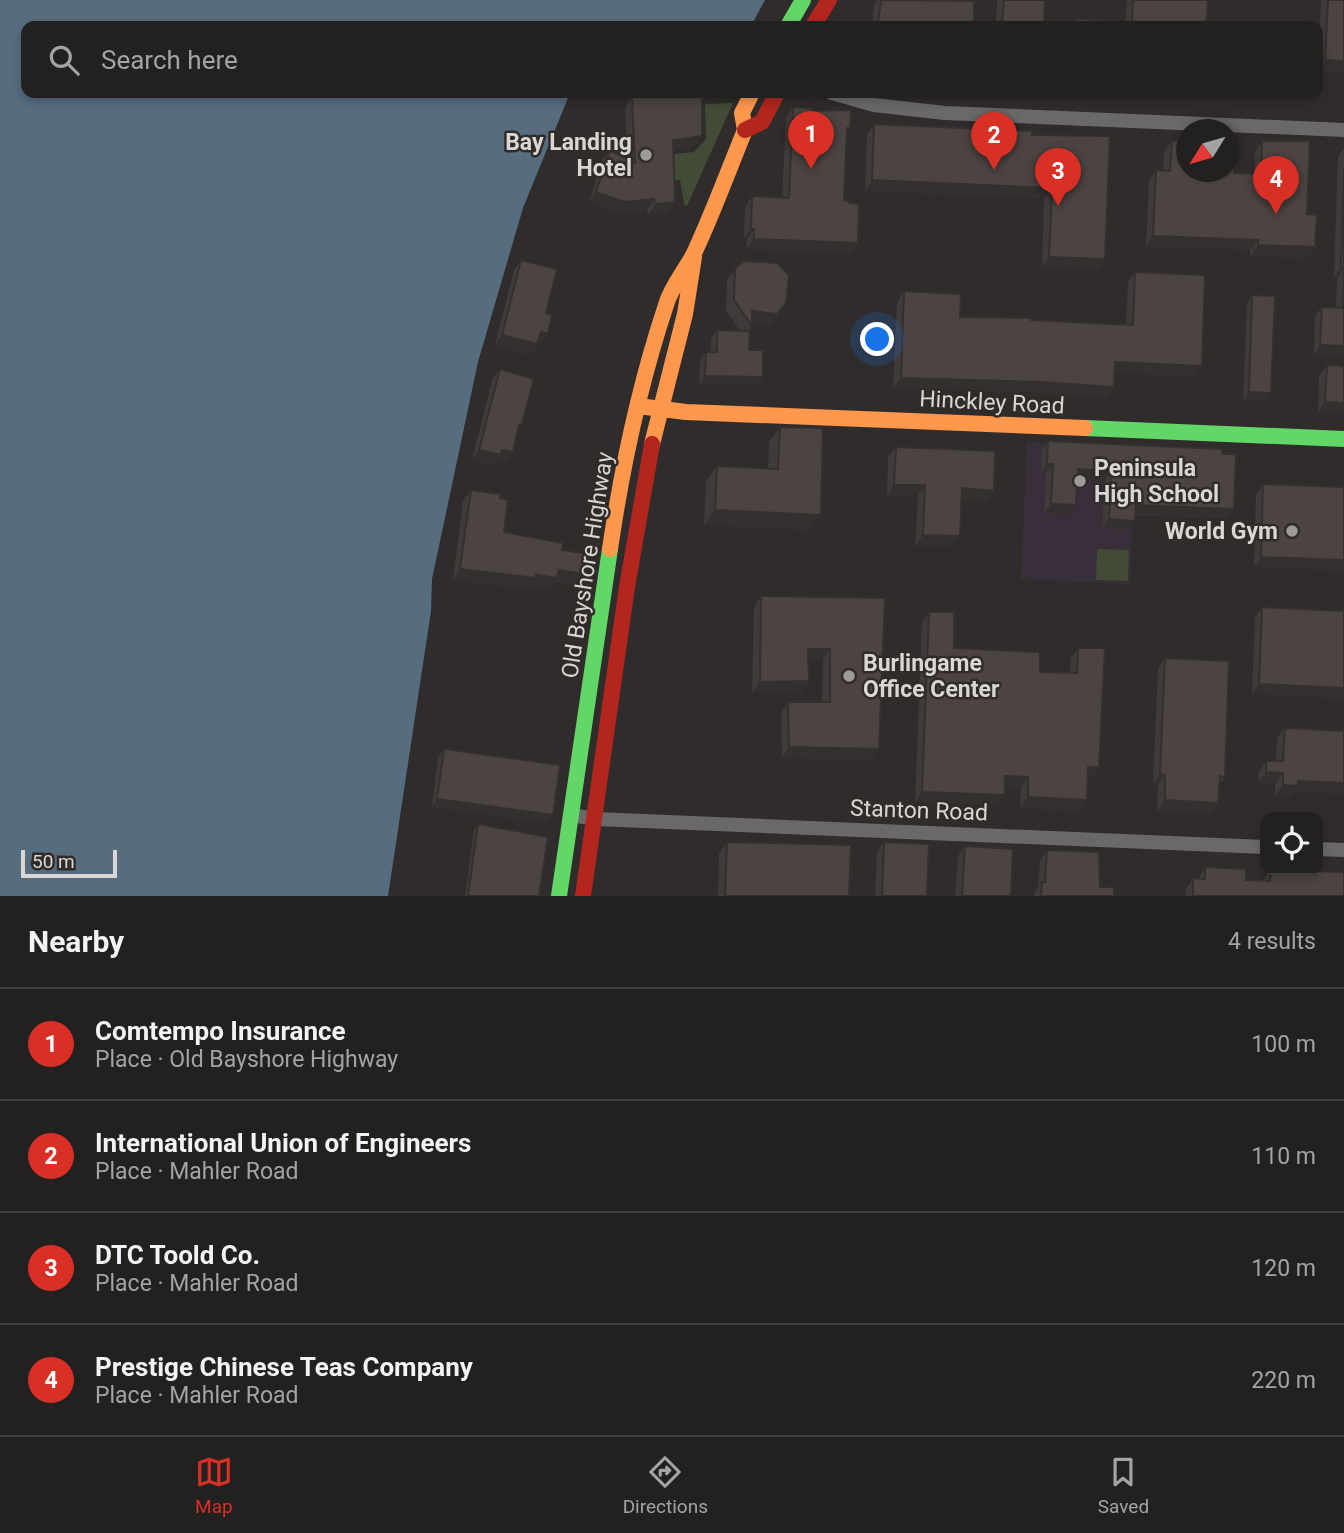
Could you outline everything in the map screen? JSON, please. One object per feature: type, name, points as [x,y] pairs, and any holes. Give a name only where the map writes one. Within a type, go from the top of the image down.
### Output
[{"type":"main road","points":[[791,21],[803,0]]},
{"type":"main road","points":[[816,21],[829,0]]},
{"type":"main road","name":"Old Bayshore Highway","points":[[559,896],[618,496],[638,406],[666,303],[695,252],[746,130],[742,113],[750,98]]},
{"type":"main road","name":"Old Bayshore Highway","points":[[746,130],[762,122],[774,98]]},
{"type":"main road","name":"Old Bayshore Highway","points":[[583,896],[639,514],[660,409],[689,303],[695,252]]},
{"type":"main road","name":"Hinckley Road","points":[[638,406],[686,412],[1344,439]]},
{"type":"street","points":[[850,98],[874,105],[945,113],[1344,130]]},
{"type":"street","name":"Stanton Road","points":[[571,815],[596,819],[1260,847]]},
{"type":"street","points":[[1323,849],[1344,850]]},
{"type":"shaded area","name":"Peninsula High School","points":[[1027,442],[1136,447],[1130,584],[1021,579]]},
{"type":"green space","points":[[733,103],[687,206],[684,204],[680,180],[674,180],[674,154],[694,152],[706,139],[705,104]]},
{"type":"green space","points":[[1097,549],[1129,550],[1128,581],[1096,580]]},
{"type":"water","points":[[0,0],[765,0],[754,21],[21,21],[21,98],[568,98],[523,208],[478,362],[432,579],[431,611],[388,896],[0,896]]},
{"type":"building","points":[[881,0],[974,1],[974,21],[878,21]]},
{"type":"building","points":[[1004,0],[1045,0],[1044,21],[1002,21]]},
{"type":"building","points":[[1133,0],[1208,0],[1206,21],[1132,21]]},
{"type":"building","points":[[1328,0],[1344,0],[1344,61],[1325,60]]},
{"type":"building","points":[[1075,19],[1108,20],[1108,21]]},
{"type":"building","name":"Bay Landing Hotel","points":[[632,98],[702,98],[702,136],[673,140],[675,202],[656,204],[654,199],[624,202],[596,192],[610,150],[635,163]]},
{"type":"building","points":[[793,107],[812,108],[812,111],[851,110],[850,128],[847,128],[844,200],[859,204],[858,243],[754,239],[754,229],[751,228],[752,196],[789,198]]},
{"type":"building","points":[[874,124],[1032,131],[1032,135],[1110,136],[1105,259],[1049,257],[1052,188],[872,180]]},
{"type":"building","points":[[1172,141],[1176,141],[1176,182],[1239,182],[1239,173],[1261,174],[1262,141],[1310,141],[1307,214],[1317,215],[1315,247],[1258,245],[1258,240],[1153,236],[1156,170],[1170,171]]},
{"type":"building","points":[[1344,168],[1344,268],[1341,268]]},
{"type":"building","points":[[521,260],[557,269],[546,313],[552,315],[548,334],[541,332],[537,344],[502,335]]},
{"type":"building","points":[[744,261],[777,263],[789,275],[786,303],[777,314],[752,311],[752,326],[734,300],[735,269]]},
{"type":"building","points":[[1344,268],[1344,346],[1320,345],[1322,307],[1343,308]]},
{"type":"building","points":[[1135,272],[1205,275],[1202,366],[1115,362],[1114,387],[901,378],[904,291],[961,294],[960,317],[1031,318],[1133,325]]},
{"type":"building","points":[[1252,295],[1275,296],[1271,393],[1249,392]]},
{"type":"building","points":[[717,330],[750,331],[749,350],[763,350],[763,377],[705,376],[706,352],[717,352]]},
{"type":"building","points":[[1327,365],[1344,366],[1344,403],[1325,402]]},
{"type":"building","points":[[500,369],[534,379],[513,452],[502,450],[501,455],[479,450]]},
{"type":"building","points":[[780,427],[823,428],[821,515],[715,510],[717,466],[778,469]]},
{"type":"building","points":[[1048,441],[1222,449],[1222,454],[1236,454],[1234,509],[1136,505],[1135,521],[1109,519],[1111,471],[1078,469],[1076,505],[1051,504],[1053,464],[1047,464]]},
{"type":"building","points":[[896,447],[995,451],[994,491],[962,488],[960,536],[923,535],[925,485],[894,485]]},
{"type":"building","name":"World Gym","points":[[1263,484],[1344,487],[1344,560],[1261,557]]},
{"type":"building","points":[[471,490],[500,494],[500,498],[508,500],[504,532],[563,543],[562,550],[589,554],[586,574],[559,570],[557,578],[536,575],[536,578],[460,569]]},
{"type":"building","name":"Burlingame Office Center","points":[[761,596],[885,598],[879,749],[789,747],[788,702],[830,702],[830,649],[808,649],[809,681],[760,682]]},
{"type":"building","points":[[1262,607],[1344,611],[1344,688],[1259,684]]},
{"type":"building","points":[[929,612],[954,612],[954,648],[1040,652],[1040,672],[1077,673],[1078,648],[1105,648],[1099,767],[1088,767],[1087,800],[1028,797],[1028,777],[1005,776],[1005,795],[922,792]]},
{"type":"building","points":[[1165,658],[1229,661],[1225,777],[1220,776],[1218,803],[1165,800],[1165,775],[1160,774]]},
{"type":"building","points":[[1285,728],[1344,731],[1344,783],[1298,781],[1297,786],[1283,785],[1283,773],[1266,772],[1266,761],[1283,761]]},
{"type":"building","points":[[444,749],[560,765],[553,815],[437,799]]},
{"type":"building","points":[[478,824],[548,837],[539,896],[468,896]]},
{"type":"building","points":[[727,842],[851,845],[849,896],[725,896]]},
{"type":"building","points":[[884,842],[929,844],[927,896],[882,896]]},
{"type":"building","points":[[965,846],[1013,849],[1011,896],[962,896]]},
{"type":"building","points":[[1047,850],[1099,852],[1100,887],[1114,887],[1114,896],[1041,896],[1042,882],[1045,882]]},
{"type":"building","points":[[1205,867],[1246,869],[1246,880],[1270,881],[1271,875],[1323,875],[1323,871],[1344,872],[1344,896],[1193,896],[1193,878],[1205,879]]},
{"type":"traffic: fast","points":[[791,21],[803,0]]},
{"type":"traffic: fast","points":[[1085,428],[1344,439]]},
{"type":"traffic: fast","points":[[559,896],[610,549]]},
{"type":"traffic: slow","points":[[610,549],[620,487],[648,364],[669,297],[696,249],[745,130],[742,113],[750,98]]},
{"type":"traffic: slow","points":[[652,444],[685,314],[694,257]]},
{"type":"traffic: slow","points":[[638,406],[686,412],[1085,428]]},
{"type":"traffic: jam","points":[[816,21],[829,0]]},
{"type":"traffic: jam","points":[[745,130],[762,122],[774,98]]},
{"type":"traffic: jam","points":[[583,896],[627,587],[652,444]]},
{"type":"place","name":"Bay Landing Hotel","points":[[646,155]]},
{"type":"place","name":"Comtempo Insurance","points":[[811,169]]},
{"type":"place","name":"International Union of Engineers","points":[[994,170]]},
{"type":"place","name":"DTC Toold Co.","points":[[1058,206]]},
{"type":"place","name":"Prestige Chinese Teas Company","points":[[1276,214]]},
{"type":"place","name":"Peninsula High School","points":[[1080,481]]},
{"type":"place","name":"World Gym","points":[[1292,531]]},
{"type":"place","name":"Burlingame Office Center","points":[[849,676]]}]
